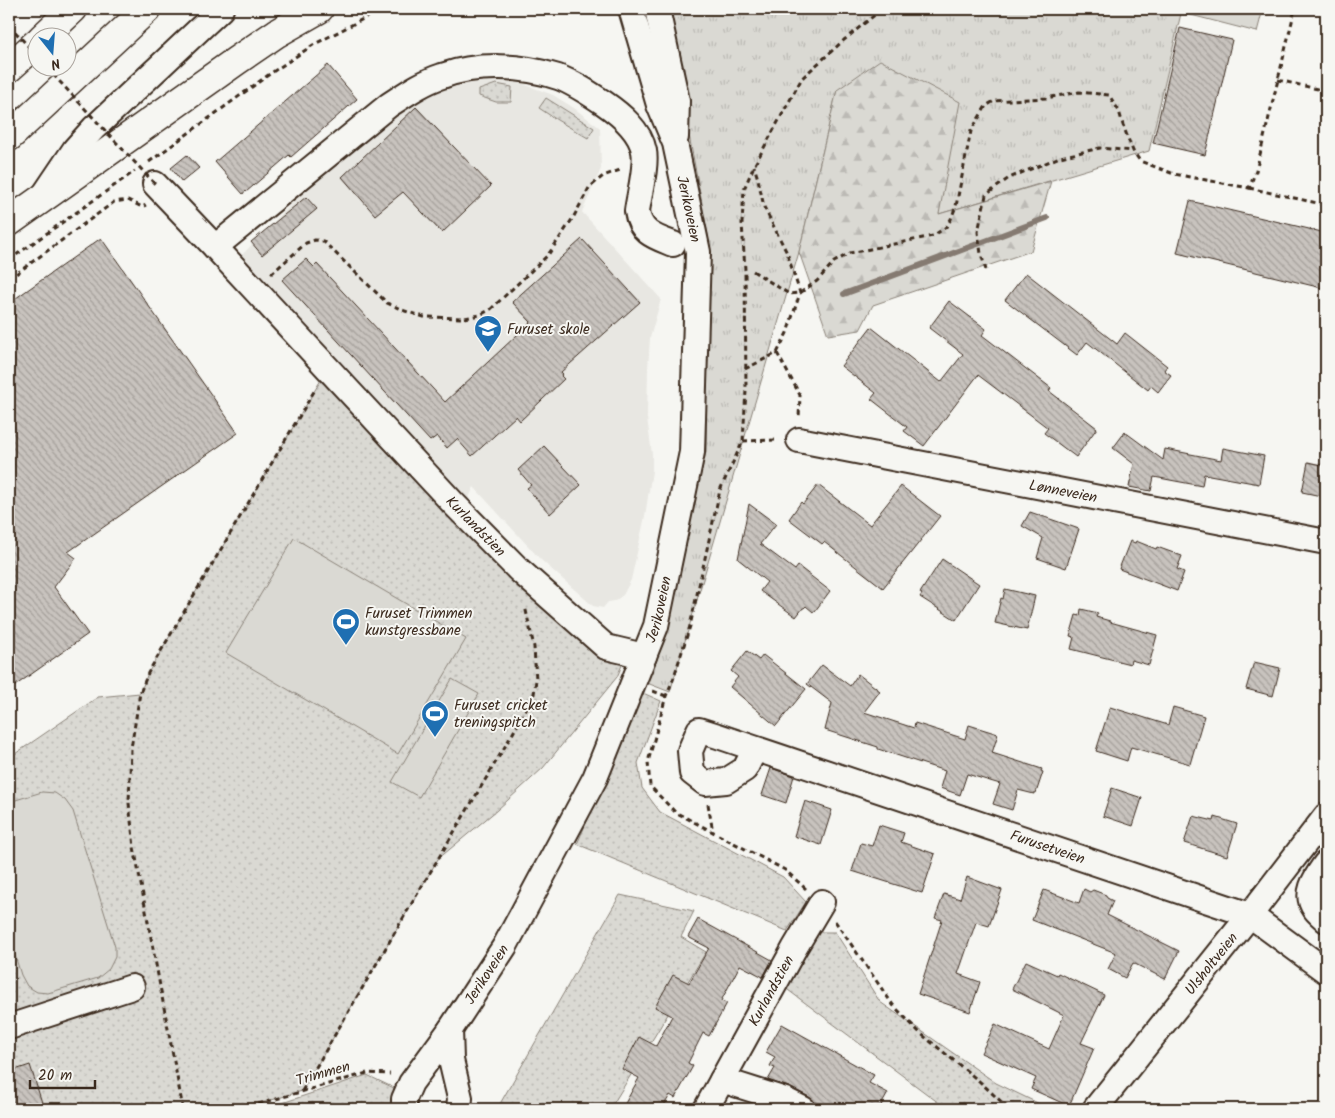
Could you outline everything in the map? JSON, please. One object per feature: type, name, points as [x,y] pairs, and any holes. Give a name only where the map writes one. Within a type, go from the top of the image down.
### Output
[{"type":"highway","points":[[53,28],[73,9]]},
{"type":"highway","points":[[9,137],[146,9]]},
{"type":"highway","points":[[9,222],[236,61],[320,9]]},
{"type":"highway","points":[[9,68],[28,51]]},
{"type":"street","points":[[40,200],[75,149],[94,128],[221,9]]},
{"type":"street","name":"Jerikoveien","points":[[404,1109],[404,1099],[411,1083],[450,1030],[505,946],[595,778],[656,626],[692,452],[698,252],[675,144],[659,105],[631,9]]},
{"type":"street","name":"Jerikoveien","points":[[656,9],[677,101],[675,144]]},
{"type":"street","points":[[215,247],[389,104],[416,87],[442,76],[459,71],[487,67],[530,70],[559,78],[585,90],[617,112],[634,130],[644,151],[645,163],[637,211],[638,219],[643,228],[652,236],[673,244]]},
{"type":"street","name":"Kurlandstien","points":[[157,186],[453,503],[520,570],[606,647],[644,656]]},
{"type":"street","name":"Lønneveien","points":[[799,440],[1326,542]]},
{"type":"street","name":"Furusetveien","points":[[705,783],[692,774],[690,751],[699,730],[1250,915],[1326,971]]},
{"type":"street","points":[[705,783],[726,781],[745,769],[755,749]]},
{"type":"street","name":"Ulsholtveien","points":[[1095,1109],[1323,827]]},
{"type":"street","points":[[1326,862],[1316,878],[1310,894],[1315,909],[1326,920]]},
{"type":"street","name":"Kurlandstien","points":[[706,1109],[822,902]]},
{"type":"street","points":[[9,1027],[132,987]]},
{"type":"street","points":[[450,1030],[450,1060],[460,1098],[459,1109]]},
{"type":"street","points":[[722,1080],[785,1100],[803,1109]]},
{"type":"path","points":[[9,260],[292,59],[313,45],[382,9]]},
{"type":"path","points":[[666,696],[674,680],[690,626],[720,490],[743,441],[746,390],[745,270],[742,223],[744,189],[754,166],[802,78],[882,9]]},
{"type":"path","points":[[1249,188],[1256,171],[1295,9]]},
{"type":"path","points":[[9,25],[28,46]]},
{"type":"path","points":[[9,280],[114,202],[128,200],[142,207],[154,203],[157,186],[56,78]]},
{"type":"path","points":[[1278,80],[1326,91]]},
{"type":"path","points":[[754,270],[789,294],[800,293],[817,281],[834,262],[850,253],[933,236],[946,227],[956,206],[972,132],[986,106],[994,101],[1046,98],[1079,92],[1109,95],[1119,111],[1123,125],[1140,161],[1174,174],[1249,188],[1326,206]]},
{"type":"path","points":[[986,270],[981,254],[978,232],[986,195],[1009,178],[1060,157],[1100,148],[1134,151]]},
{"type":"path","points":[[254,289],[306,243],[315,240],[323,241],[387,303],[424,317],[465,318],[480,315],[491,309],[548,255],[573,218],[589,188],[603,176],[613,171],[645,163]]},
{"type":"path","points":[[745,369],[777,352],[787,333],[800,293],[787,253],[764,207],[754,166]]},
{"type":"path","points":[[743,441],[799,440],[800,395],[777,352]]},
{"type":"path","points":[[183,1109],[134,847],[129,803],[131,748],[140,693],[148,673],[328,368]]},
{"type":"path","points":[[302,1091],[513,733],[534,694],[536,680],[534,648],[522,592],[520,570]]},
{"type":"path","points":[[705,783],[713,832]]},
{"type":"path","name":"Trimmen","points":[[241,1109],[367,1073],[392,1074],[411,1083]]},
{"type":"shaded area","name":"Furuset skole","points":[[502,79],[518,82],[553,95],[600,128],[601,169],[582,212],[661,299],[650,338],[647,418],[652,454],[652,471],[645,516],[631,580],[623,595],[615,601],[608,602],[603,608],[593,606],[541,560],[474,487],[466,504],[239,258],[303,192],[408,105],[453,84]]},
{"type":"green space","points":[[665,9],[1182,9],[1149,151],[939,214],[837,90],[799,252],[670,692],[647,683],[665,625],[706,452],[708,235]]},
{"type":"green space","points":[[1193,9],[1263,9],[1257,32],[1191,15]]},
{"type":"green space","points":[[880,60],[960,102],[939,214],[1051,181],[1031,251],[873,305],[860,330],[828,335],[799,252],[837,90]]},
{"type":"green space","points":[[496,84],[512,87],[511,102],[496,102],[479,96],[479,90]]},
{"type":"green space","points":[[546,98],[594,128],[588,138],[539,108]]},
{"type":"green space","points":[[328,368],[453,503],[627,653],[617,677],[543,768],[497,810],[438,859],[302,1091],[241,1109],[9,1109],[9,758],[98,697],[140,693],[148,673]]},
{"type":"green space","name":"Furuset Trimmen kunstgressbane","points":[[294,538],[466,639],[398,754],[226,653]]},
{"type":"green space","name":"Furuset cricket treningspitch","points":[[452,679],[479,694],[419,797],[392,782]]},
{"type":"green space","points":[[643,693],[661,701],[638,763],[642,788],[660,812],[783,877],[806,902],[787,931],[577,844]]},
{"type":"green space","points":[[42,792],[55,793],[65,800],[73,811],[115,947],[115,957],[109,969],[98,978],[48,993],[37,992],[27,986],[21,975],[9,936],[9,802]]},
{"type":"green space","points":[[620,895],[694,911],[681,937],[706,952],[610,1109],[498,1109],[501,1102]]},
{"type":"green space","points":[[814,932],[835,932],[880,1002],[996,1083],[1050,1109],[947,1109],[780,984]]},
{"type":"green space","points":[[367,1075],[394,1088],[393,1109],[264,1109]]},
{"type":"building","points":[[1180,28],[1232,40],[1205,155],[1153,143]]},
{"type":"building","points":[[328,65],[357,99],[291,157],[289,155],[243,194],[215,162]]},
{"type":"building","points":[[416,107],[491,186],[442,233],[403,192],[375,215],[342,177]]},
{"type":"building","points":[[187,155],[199,168],[182,182],[171,168]]},
{"type":"building","points":[[306,197],[317,209],[262,255],[251,242]]},
{"type":"building","points":[[1190,201],[1326,233],[1326,289],[1177,253]]},
{"type":"building","points":[[101,238],[238,433],[68,552],[76,558],[54,587],[88,634],[9,690],[9,303]]},
{"type":"building","points":[[582,239],[640,302],[561,372],[563,374],[561,376],[564,379],[520,421],[516,416],[472,456],[457,439],[447,448],[437,436],[430,441],[282,280],[306,259],[314,267],[317,264],[445,402],[531,322],[512,302]]},
{"type":"building","points":[[1026,273],[1117,344],[1125,333],[1167,366],[1164,370],[1171,375],[1158,392],[1151,386],[1148,390],[1087,342],[1077,355],[1005,300]]},
{"type":"building","points":[[949,301],[986,329],[982,335],[1051,388],[1049,391],[1097,428],[1076,457],[1044,433],[1048,428],[978,375],[924,446],[904,431],[907,427],[871,399],[876,393],[841,366],[871,327],[941,382],[963,354],[929,328]]},
{"type":"building","points":[[1125,432],[1163,460],[1165,449],[1221,460],[1223,448],[1264,456],[1259,484],[1204,474],[1202,486],[1154,477],[1151,491],[1129,487],[1134,464],[1113,448]]},
{"type":"building","points":[[544,446],[581,485],[550,514],[527,488],[531,485],[518,470]]},
{"type":"building","points":[[1308,462],[1326,466],[1326,497],[1302,492]]},
{"type":"building","points":[[818,485],[870,525],[901,486],[940,516],[883,588],[824,542],[822,544],[789,519],[801,502],[803,504]]},
{"type":"building","points":[[749,504],[776,524],[760,544],[795,570],[798,566],[830,591],[815,611],[813,612],[806,606],[796,617],[760,591],[767,582],[738,559]]},
{"type":"building","points":[[1030,512],[1079,529],[1066,568],[1037,558],[1043,538],[1022,526]]},
{"type":"building","points":[[1130,541],[1135,543],[1136,541],[1156,549],[1157,547],[1182,556],[1177,569],[1184,572],[1177,591],[1119,569]]},
{"type":"building","points":[[942,559],[979,584],[956,620],[920,597],[922,594],[920,593]]},
{"type":"building","points":[[1005,589],[1035,596],[1027,630],[995,623]]},
{"type":"building","points":[[1081,609],[1098,613],[1096,617],[1110,622],[1157,635],[1149,665],[1131,660],[1130,664],[1071,649],[1074,637],[1070,636],[1076,615],[1080,616]]},
{"type":"building","points":[[747,651],[759,660],[763,655],[806,689],[776,726],[730,687],[738,677],[731,671]]},
{"type":"building","points":[[1254,662],[1280,668],[1273,696],[1246,689]]},
{"type":"building","points":[[822,665],[850,686],[858,674],[880,691],[864,712],[914,728],[915,723],[965,739],[969,725],[998,734],[992,753],[1042,769],[1041,771],[1043,772],[1036,793],[1018,790],[1012,810],[993,804],[1000,784],[967,774],[960,795],[940,788],[945,771],[825,730],[832,703],[807,684]]},
{"type":"building","points":[[1110,707],[1168,725],[1173,707],[1204,716],[1190,764],[1131,747],[1127,761],[1096,751]]},
{"type":"building","points":[[771,768],[794,776],[786,803],[762,795]]},
{"type":"building","points":[[1112,788],[1142,798],[1133,826],[1103,816]]},
{"type":"building","points":[[805,801],[832,810],[821,845],[794,836]]},
{"type":"building","points":[[1193,816],[1214,821],[1215,817],[1237,824],[1227,856],[1184,843]]},
{"type":"building","points":[[879,825],[904,833],[901,842],[935,854],[922,893],[852,871],[861,843],[872,846]]},
{"type":"building","points":[[967,877],[1002,890],[989,926],[976,922],[958,974],[980,982],[970,1012],[918,994],[942,920],[935,918],[944,894],[960,899]]},
{"type":"building","points":[[1084,889],[1106,895],[1107,898],[1113,901],[1107,915],[1179,951],[1165,979],[1133,963],[1125,978],[1108,969],[1116,953],[1032,920],[1044,890],[1079,903]]},
{"type":"building","points":[[698,919],[772,960],[763,977],[740,965],[721,1001],[727,1003],[709,1036],[703,1033],[688,1063],[693,1066],[675,1098],[670,1095],[662,1109],[622,1109],[639,1078],[622,1069],[639,1037],[656,1046],[672,1016],[655,1007],[673,975],[689,983],[709,948],[688,937]]},
{"type":"building","points":[[1026,961],[1057,975],[1058,973],[1104,995],[1081,1043],[1094,1048],[1069,1106],[1031,1089],[1036,1078],[981,1053],[995,1024],[1049,1049],[1064,1015],[1012,989]]},
{"type":"building","points":[[782,1024],[874,1075],[869,1083],[888,1093],[879,1109],[817,1109],[815,1102],[809,1097],[789,1087],[768,1080],[775,1068],[770,1066],[775,1057],[766,1052]]},
{"type":"building","points":[[30,1065],[44,1109],[9,1109],[9,1072]]},
{"type":"waterway","points":[[844,294],[1047,218]]},
{"type":"place","name":"Furuset skole","points":[[488,353]]},
{"type":"place","name":"Furuset Trimmen kunstgressbane","points":[[346,646]]},
{"type":"place","name":"Furuset cricket treningspitch","points":[[435,738]]}]
